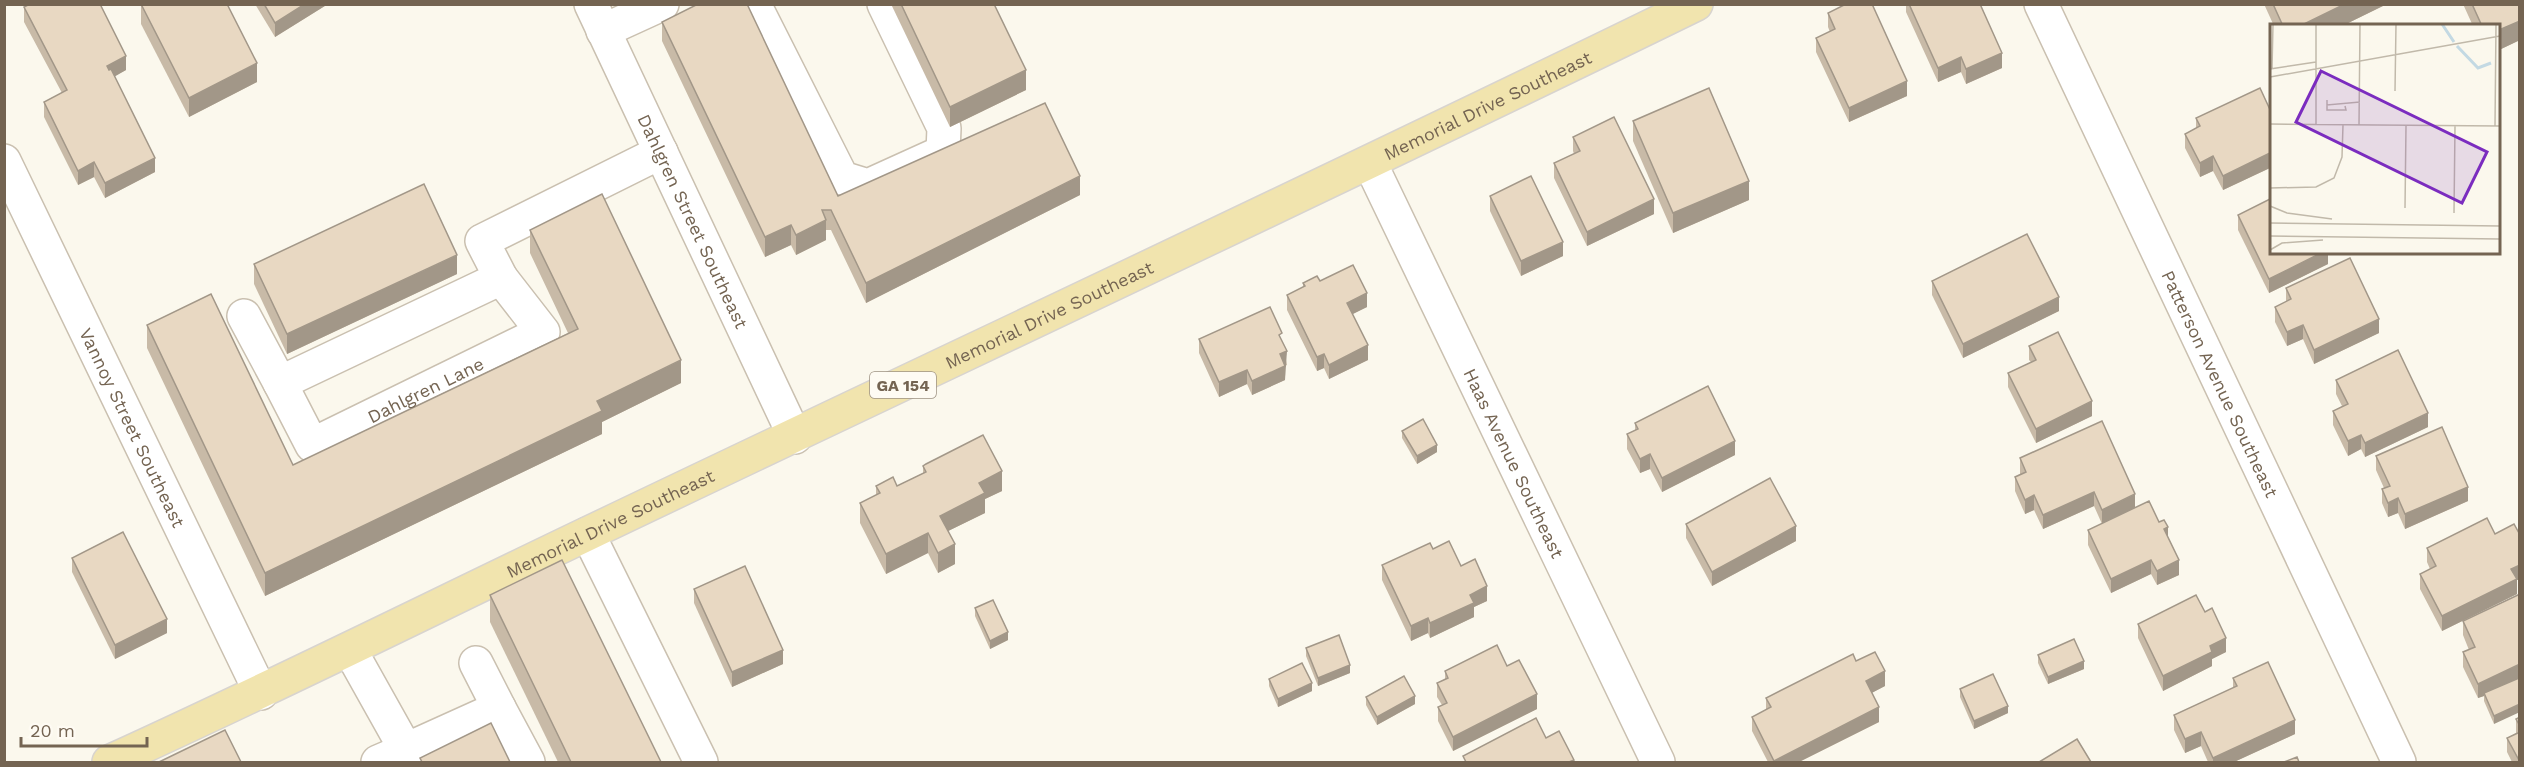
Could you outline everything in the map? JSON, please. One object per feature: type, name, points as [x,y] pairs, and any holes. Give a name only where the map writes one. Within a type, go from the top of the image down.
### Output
[{"type":"main road","name":"Memorial Drive Southeast","points":[[109,762],[261,693],[588,534],[1370,163],[1696,4]]},
{"type":"street","points":[[597,18],[662,4]]},
{"type":"street","points":[[754,4],[842,178],[868,186],[943,152],[944,128],[884,4]]},
{"type":"street","name":"Patterson Avenue Southeast","points":[[2041,4],[2399,762]]},
{"type":"street","name":"Dahlgren Street Southeast","points":[[597,18],[795,436]]},
{"type":"street","name":"Dahlgren Lane","points":[[244,316],[312,445],[543,332],[501,278],[482,241],[660,152]]},
{"type":"street","name":"Vannoy Street Southeast","points":[[4,161],[261,693]]},
{"type":"street","name":"Haas Avenue Southeast","points":[[1370,163],[1658,762]]},
{"type":"street","points":[[280,382],[501,278]]},
{"type":"street","points":[[588,534],[701,762]]},
{"type":"street","points":[[350,650],[392,756],[499,708]]},
{"type":"street","points":[[476,663],[528,762]]},
{"type":"building","points":[[30,4],[100,4],[126,56],[107,66],[109,70],[111,69],[155,158],[105,183],[94,162],[78,171],[44,102],[67,90],[24,7]]},
{"type":"building","points":[[141,4],[227,4],[257,63],[189,98]]},
{"type":"building","points":[[264,4],[305,4],[275,23]]},
{"type":"building","points":[[698,4],[747,4],[838,196],[1045,103],[1080,176],[866,283],[831,210],[822,210],[826,220],[796,235],[791,225],[765,237],[662,22]]},
{"type":"building","points":[[901,4],[994,4],[1026,70],[950,107]]},
{"type":"building","points":[[1846,4],[1872,4],[1907,81],[1849,108],[1816,38],[1835,29],[1828,13]]},
{"type":"building","points":[[1909,4],[1980,4],[2002,53],[1966,69],[1961,57],[1938,68]]},
{"type":"building","points":[[2273,4],[2345,4],[2304,24],[2282,24]]},
{"type":"building","points":[[2472,4],[2520,4],[2520,21],[2500,30],[2500,24],[2481,24]]},
{"type":"building","points":[[1709,88],[1749,181],[1673,213],[1633,121]]},
{"type":"building","points":[[2260,88],[2270,110],[2270,153],[2223,176],[2213,156],[2200,163],[2185,134],[2200,126],[2196,118]]},
{"type":"building","points":[[1614,117],[1654,199],[1587,232],[1554,163],[1580,151],[1573,137]]},
{"type":"building","points":[[1531,176],[1563,242],[1521,261],[1490,196]]},
{"type":"building","points":[[424,184],[457,255],[287,334],[254,264]]},
{"type":"building","points":[[602,194],[681,360],[597,401],[602,411],[265,573],[147,325],[211,294],[293,465],[578,329],[530,230]]},
{"type":"building","points":[[2270,199],[2270,254],[2319,254],[2269,279],[2238,215]]},
{"type":"building","points":[[2027,234],[2059,297],[1963,344],[1932,281]]},
{"type":"building","points":[[2350,258],[2379,319],[2314,350],[2303,325],[2287,332],[2275,307],[2291,299],[2286,288]]},
{"type":"building","points":[[1353,265],[1367,293],[1347,303],[1368,345],[1329,365],[1324,354],[1317,357],[1287,295],[1305,286],[1303,283],[1317,276],[1320,281]]},
{"type":"building","points":[[1270,307],[1282,333],[1279,335],[1287,351],[1280,354],[1285,366],[1252,381],[1247,370],[1219,382],[1199,339]]},
{"type":"building","points":[[2058,332],[2092,401],[2036,429],[2008,373],[2036,360],[2029,346]]},
{"type":"building","points":[[2398,350],[2428,413],[2365,443],[2361,435],[2348,441],[2333,411],[2348,404],[2336,380]]},
{"type":"building","points":[[1708,386],[1735,441],[1662,478],[1650,454],[1640,459],[1627,434],[1638,429],[1635,423]]},
{"type":"building","points":[[1423,419],[1437,445],[1417,456],[1402,431]]},
{"type":"building","points":[[2102,421],[2135,494],[2102,510],[2094,492],[2043,515],[2034,495],[2025,500],[2015,477],[2026,472],[2020,458]]},
{"type":"building","points":[[2442,427],[2468,487],[2405,514],[2398,498],[2388,503],[2382,489],[2390,486],[2376,456]]},
{"type":"building","points":[[983,435],[1002,471],[979,483],[985,493],[940,516],[955,544],[938,553],[928,533],[886,554],[860,503],[880,493],[876,486],[893,477],[897,486],[926,472],[923,466],[926,464]]},
{"type":"building","points":[[1770,478],[1796,526],[1712,572],[1686,524]]},
{"type":"building","points":[[2149,501],[2159,522],[2164,520],[2168,527],[2164,529],[2179,560],[2157,571],[2151,560],[2111,579],[2088,530]]},
{"type":"building","points":[[2487,518],[2495,534],[2514,524],[2520,535],[2520,565],[2511,569],[2517,579],[2442,616],[2420,574],[2436,566],[2427,548]]},
{"type":"building","points":[[123,532],[167,619],[115,645],[72,558]]},
{"type":"building","points":[[1449,541],[1461,566],[1475,559],[1487,586],[1470,595],[1474,603],[1430,623],[1428,618],[1411,626],[1382,565],[1430,543],[1433,549]]},
{"type":"building","points":[[562,560],[661,762],[571,762],[490,595]]},
{"type":"building","points":[[745,566],[783,650],[732,672],[694,589]]},
{"type":"building","points":[[2520,594],[2520,664],[2478,684],[2463,652],[2475,647],[2463,621]]},
{"type":"building","points":[[2196,595],[2205,612],[2212,608],[2226,638],[2210,646],[2212,652],[2163,676],[2138,624]]},
{"type":"building","points":[[993,600],[1008,632],[990,641],[975,608]]},
{"type":"building","points":[[1339,635],[1350,665],[1318,678],[1306,648]]},
{"type":"building","points":[[2074,639],[2084,661],[2048,677],[2038,655]]},
{"type":"building","points":[[1497,645],[1507,666],[1519,660],[1537,694],[1453,737],[1438,707],[1447,703],[1437,683],[1448,678],[1445,671]]},
{"type":"building","points":[[1875,652],[1885,671],[1866,681],[1879,707],[1774,761],[1752,717],[1771,707],[1766,698],[1853,654],[1856,661]]},
{"type":"building","points":[[2268,662],[2295,720],[2213,758],[2201,732],[2185,739],[2174,715],[2237,686],[2233,678]]},
{"type":"building","points":[[1302,663],[1312,683],[1278,699],[1269,679]]},
{"type":"building","points":[[1993,674],[2008,706],[1974,721],[1960,689]]},
{"type":"building","points":[[1404,676],[1415,696],[1377,717],[1366,697]]},
{"type":"building","points":[[2519,678],[2520,704],[2494,716],[2484,693]]},
{"type":"building","points":[[1536,718],[1546,738],[1559,731],[1574,760],[1569,762],[1466,762],[1463,756]]},
{"type":"building","points":[[491,723],[510,762],[422,762],[420,758]]},
{"type":"building","points":[[225,730],[241,762],[159,762]]},
{"type":"building","points":[[2520,732],[2520,762],[2507,738]]},
{"type":"building","points":[[2077,739],[2091,762],[2039,762]]},
{"type":"building","points":[[2297,757],[2299,762],[2284,762]]}]
